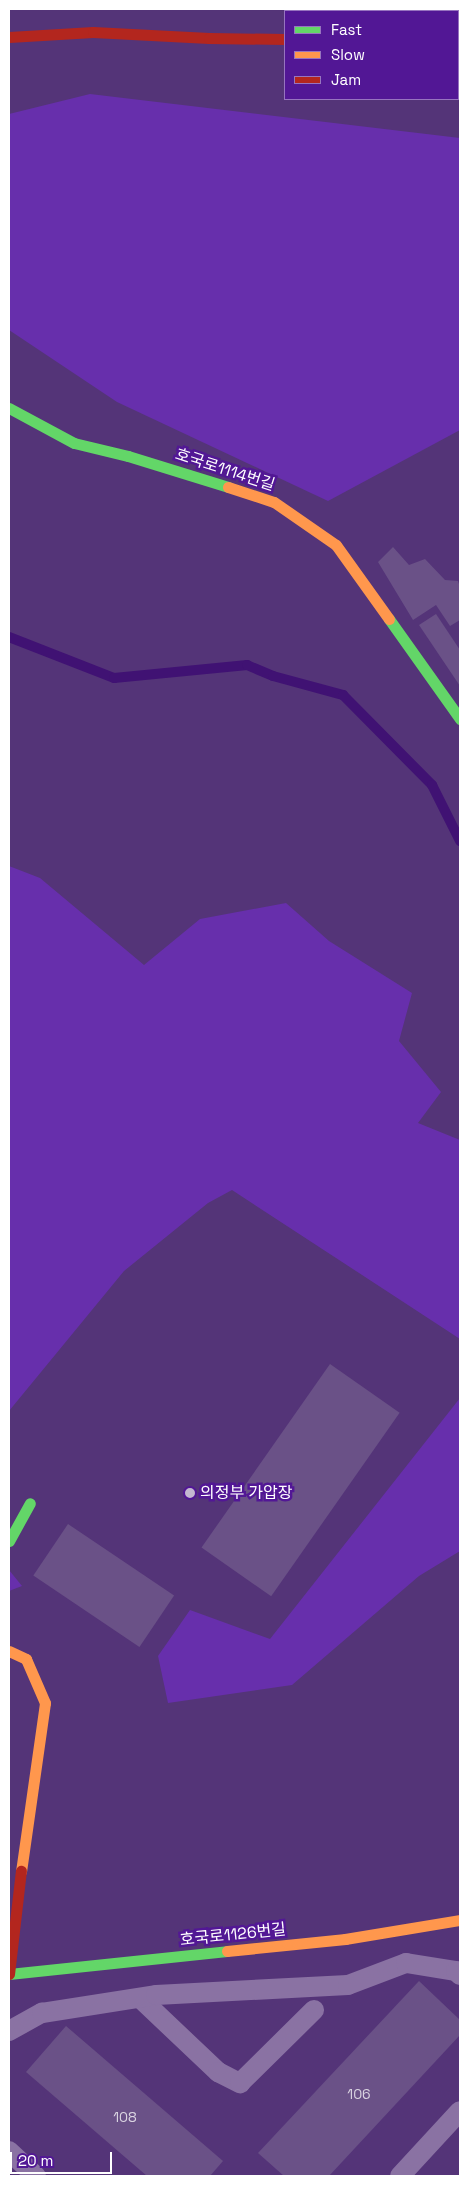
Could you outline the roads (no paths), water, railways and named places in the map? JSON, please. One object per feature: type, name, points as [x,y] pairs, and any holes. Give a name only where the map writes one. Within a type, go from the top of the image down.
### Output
[{"type":"main road","points":[[9,37],[93,32],[284,40]]},
{"type":"main road","points":[[208,38],[266,50]]},
{"type":"main road","name":"호국로1114번길","points":[[9,408],[74,443],[128,456],[274,502],[336,545],[460,719]]},
{"type":"main road","points":[[9,1540],[30,1502]]},
{"type":"main road","points":[[9,1651],[26,1660],[45,1703],[14,1918],[9,1974]]},
{"type":"main road","name":"호국로1126번길","points":[[9,1974],[345,1940],[460,1920]]},
{"type":"lane","points":[[9,2031],[42,2012],[140,1998],[348,1985],[406,1963],[456,1971],[460,1975]]},
{"type":"lane","points":[[140,1998],[218,2072],[240,2084],[314,2010]]},
{"type":"lane","points":[[400,2176],[460,2112]]},
{"type":"lane","points":[[9,2151],[36,2176]]},
{"type":"waterway","points":[[9,637],[114,678],[247,665],[273,676],[343,695],[432,785],[460,841]]},
{"type":"place","name":"의정부 가압장","points":[[190,1493]]}]
